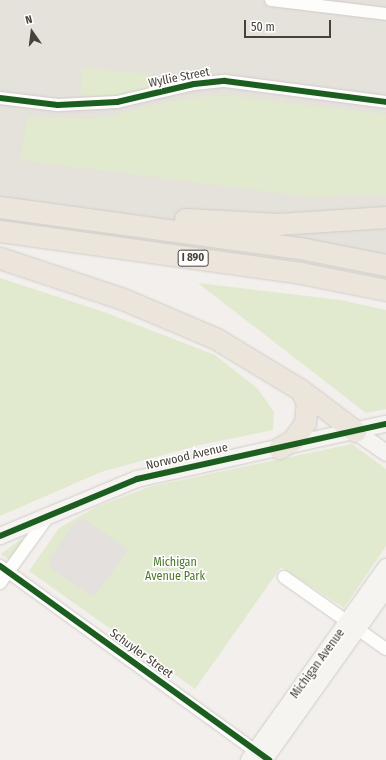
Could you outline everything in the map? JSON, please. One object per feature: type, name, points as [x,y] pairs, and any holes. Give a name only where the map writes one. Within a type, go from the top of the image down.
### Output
[{"type":"highway","points":[[0,205],[250,223],[386,217]]},
{"type":"highway","name":"I 890","points":[[0,205],[305,249],[386,265]]},
{"type":"highway","name":"I 890","points":[[0,231],[293,272],[386,290]]},
{"type":"highway","points":[[0,258],[123,299],[215,338],[302,390],[355,431]]},
{"type":"highway","points":[[279,448],[293,440],[305,423],[306,402],[302,390]]},
{"type":"street","points":[[271,0],[386,14]]},
{"type":"street","name":"Wyllie Street","points":[[0,98],[58,105],[117,102],[194,84],[225,81],[386,102]]},
{"type":"street","name":"Norwood Avenue","points":[[0,536],[137,479],[386,424]]},
{"type":"street","points":[[355,431],[386,452]]},
{"type":"street","points":[[0,583],[4,568],[50,514]]},
{"type":"street","name":"Michigan Avenue","points":[[261,758],[353,626],[386,567]]},
{"type":"street","name":"Schuyler Street","points":[[4,568],[261,758]]},
{"type":"street","points":[[284,577],[386,649]]},
{"type":"street","name":"Michigan Avenue","points":[[353,626],[386,589]]},
{"type":"shaded area","points":[[0,0],[386,0],[386,292],[0,229]]},
{"type":"shaded area","points":[[85,519],[128,550],[94,597],[51,569],[49,559],[75,521]]},
{"type":"green space","points":[[83,68],[151,74],[152,82],[178,82],[108,97],[80,96]]},
{"type":"green space","points":[[231,96],[386,114],[386,195],[310,197],[20,160],[28,117],[99,118],[191,97]]},
{"type":"green space","points":[[0,278],[104,312],[215,355],[258,389],[274,412],[273,430],[200,445],[101,472],[0,516]]},
{"type":"green space","points":[[198,283],[340,300],[386,310],[386,409],[366,413]]},
{"type":"green space","name":"Michigan Avenue Park","points":[[352,444],[386,469],[386,546],[344,608],[281,567],[195,689],[29,571],[59,528],[96,507],[149,487]]},
{"type":"green space","points":[[21,539],[25,541],[9,560],[1,554]]},
{"type":"cycle path","points":[[0,98],[58,105],[117,102],[194,84],[225,81],[386,102]]},
{"type":"cycle path","points":[[0,536],[137,479],[386,424]]},
{"type":"cycle path","points":[[0,566],[269,760]]}]
